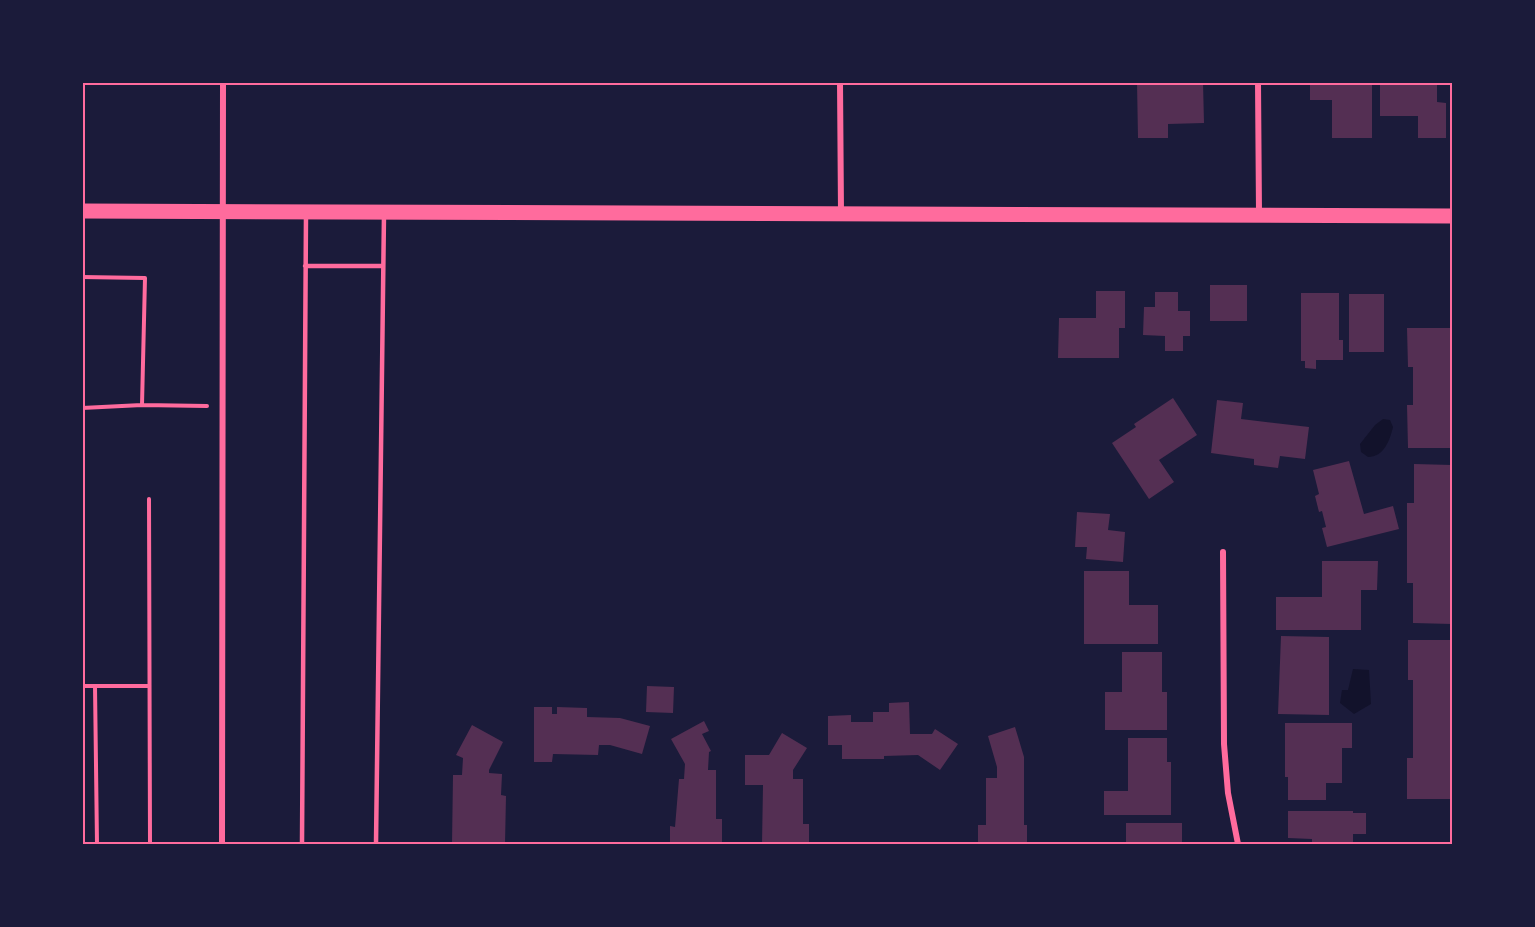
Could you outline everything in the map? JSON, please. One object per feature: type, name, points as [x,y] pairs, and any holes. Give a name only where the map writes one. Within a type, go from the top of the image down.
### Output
[{"type":"main road","points":[[82,211],[1452,216]]},
{"type":"street","points":[[222,82],[222,844]]},
{"type":"street","points":[[840,82],[841,213]]},
{"type":"street","points":[[1258,82],[1259,214]]},
{"type":"street","points":[[1223,552],[1224,744],[1228,793],[1238,844]]},
{"type":"lane","points":[[302,844],[306,211]]},
{"type":"lane","points":[[376,844],[384,212]]},
{"type":"lane","points":[[305,266],[383,266]]},
{"type":"path","points":[[82,277],[145,278],[142,405]]},
{"type":"path","points":[[82,408],[142,405],[223,406]]},
{"type":"path","points":[[149,499],[150,844]]},
{"type":"path","points":[[82,686],[149,686]]},
{"type":"path","points":[[95,686],[97,844]]},
{"type":"shaded area","points":[[1383,419],[1390,420],[1393,427],[1390,437],[1382,451],[1368,457],[1361,452],[1360,444],[1375,425]]},
{"type":"shaded area","points":[[1353,669],[1369,670],[1371,704],[1354,714],[1340,703],[1342,690],[1348,690]]},
{"type":"building","points":[[1137,82],[1203,82],[1204,123],[1168,124],[1168,138],[1138,138]]},
{"type":"building","points":[[1310,82],[1372,82],[1372,138],[1332,138],[1332,100],[1310,100]]},
{"type":"building","points":[[1380,82],[1437,82],[1437,102],[1446,103],[1446,138],[1418,138],[1418,116],[1380,116]]},
{"type":"building","points":[[1210,285],[1247,285],[1247,321],[1210,321]]},
{"type":"building","points":[[1096,291],[1125,291],[1125,328],[1119,328],[1119,358],[1058,358],[1059,318],[1096,318]]},
{"type":"building","points":[[1155,292],[1178,292],[1178,311],[1190,311],[1190,336],[1183,336],[1183,351],[1165,351],[1165,336],[1143,335],[1144,307],[1155,307]]},
{"type":"building","points":[[1301,293],[1339,293],[1339,340],[1343,340],[1343,360],[1316,360],[1316,369],[1305,368],[1305,361],[1301,361]]},
{"type":"building","points":[[1349,294],[1384,294],[1384,352],[1349,352]]},
{"type":"building","points":[[1407,328],[1452,328],[1452,448],[1408,448],[1407,405],[1413,405],[1413,367],[1408,367]]},
{"type":"building","points":[[1173,398],[1197,435],[1159,460],[1174,482],[1149,499],[1112,443],[1136,427],[1134,424]]},
{"type":"building","points":[[1217,400],[1243,403],[1241,419],[1309,427],[1305,459],[1280,456],[1278,468],[1254,465],[1254,459],[1211,453]]},
{"type":"building","points":[[1349,461],[1364,514],[1393,506],[1399,529],[1327,547],[1322,528],[1326,527],[1315,496],[1319,494],[1313,470]]},
{"type":"building","points":[[1414,464],[1452,465],[1452,624],[1413,623],[1413,583],[1407,583],[1407,503],[1414,503]]},
{"type":"building","points":[[1077,512],[1110,514],[1108,530],[1125,532],[1123,562],[1086,559],[1087,547],[1075,547]]},
{"type":"building","points":[[1322,561],[1378,561],[1377,590],[1361,590],[1361,630],[1276,630],[1276,597],[1322,597]]},
{"type":"building","points":[[1084,571],[1129,571],[1129,605],[1158,605],[1158,644],[1084,644]]},
{"type":"building","points":[[1281,636],[1329,637],[1329,715],[1278,714]]},
{"type":"building","points":[[1408,640],[1452,640],[1452,799],[1407,799],[1407,758],[1413,758],[1413,680],[1408,680]]},
{"type":"building","points":[[1122,652],[1162,652],[1162,692],[1167,692],[1167,730],[1105,730],[1105,692],[1122,692]]},
{"type":"building","points":[[647,686],[674,687],[673,713],[646,712]]},
{"type":"building","points":[[909,702],[910,734],[932,734],[935,729],[958,744],[940,770],[918,755],[884,756],[884,759],[842,759],[842,745],[828,745],[828,716],[851,715],[851,722],[873,722],[873,712],[889,712],[889,703]]},
{"type":"building","points":[[534,707],[552,707],[552,714],[557,714],[557,707],[587,708],[587,717],[620,718],[650,726],[642,754],[610,745],[599,745],[598,755],[553,754],[552,762],[534,762]]},
{"type":"building","points":[[704,721],[709,731],[702,734],[711,751],[709,752],[708,770],[716,770],[716,819],[722,819],[722,844],[670,844],[670,826],[675,827],[679,779],[684,779],[685,764],[671,739]]},
{"type":"building","points":[[1285,723],[1352,723],[1352,748],[1342,748],[1342,783],[1326,783],[1326,800],[1288,800],[1288,777],[1285,777]]},
{"type":"building","points":[[472,725],[503,742],[489,773],[502,774],[501,795],[506,796],[505,844],[452,844],[453,775],[462,775],[463,758],[456,755]]},
{"type":"building","points":[[1015,727],[1024,757],[1024,825],[1027,825],[1027,844],[978,844],[978,825],[986,825],[986,778],[997,778],[997,767],[988,736]]},
{"type":"building","points":[[782,733],[807,748],[793,770],[793,779],[803,779],[803,824],[809,824],[809,844],[762,844],[763,785],[745,785],[745,755],[769,755]]},
{"type":"building","points":[[1128,738],[1167,738],[1167,762],[1171,762],[1171,815],[1104,815],[1104,791],[1128,791]]},
{"type":"building","points":[[1288,811],[1366,813],[1366,834],[1353,834],[1353,844],[1312,844],[1312,839],[1288,838]]},
{"type":"building","points":[[1126,823],[1182,823],[1182,844],[1126,844]]}]
